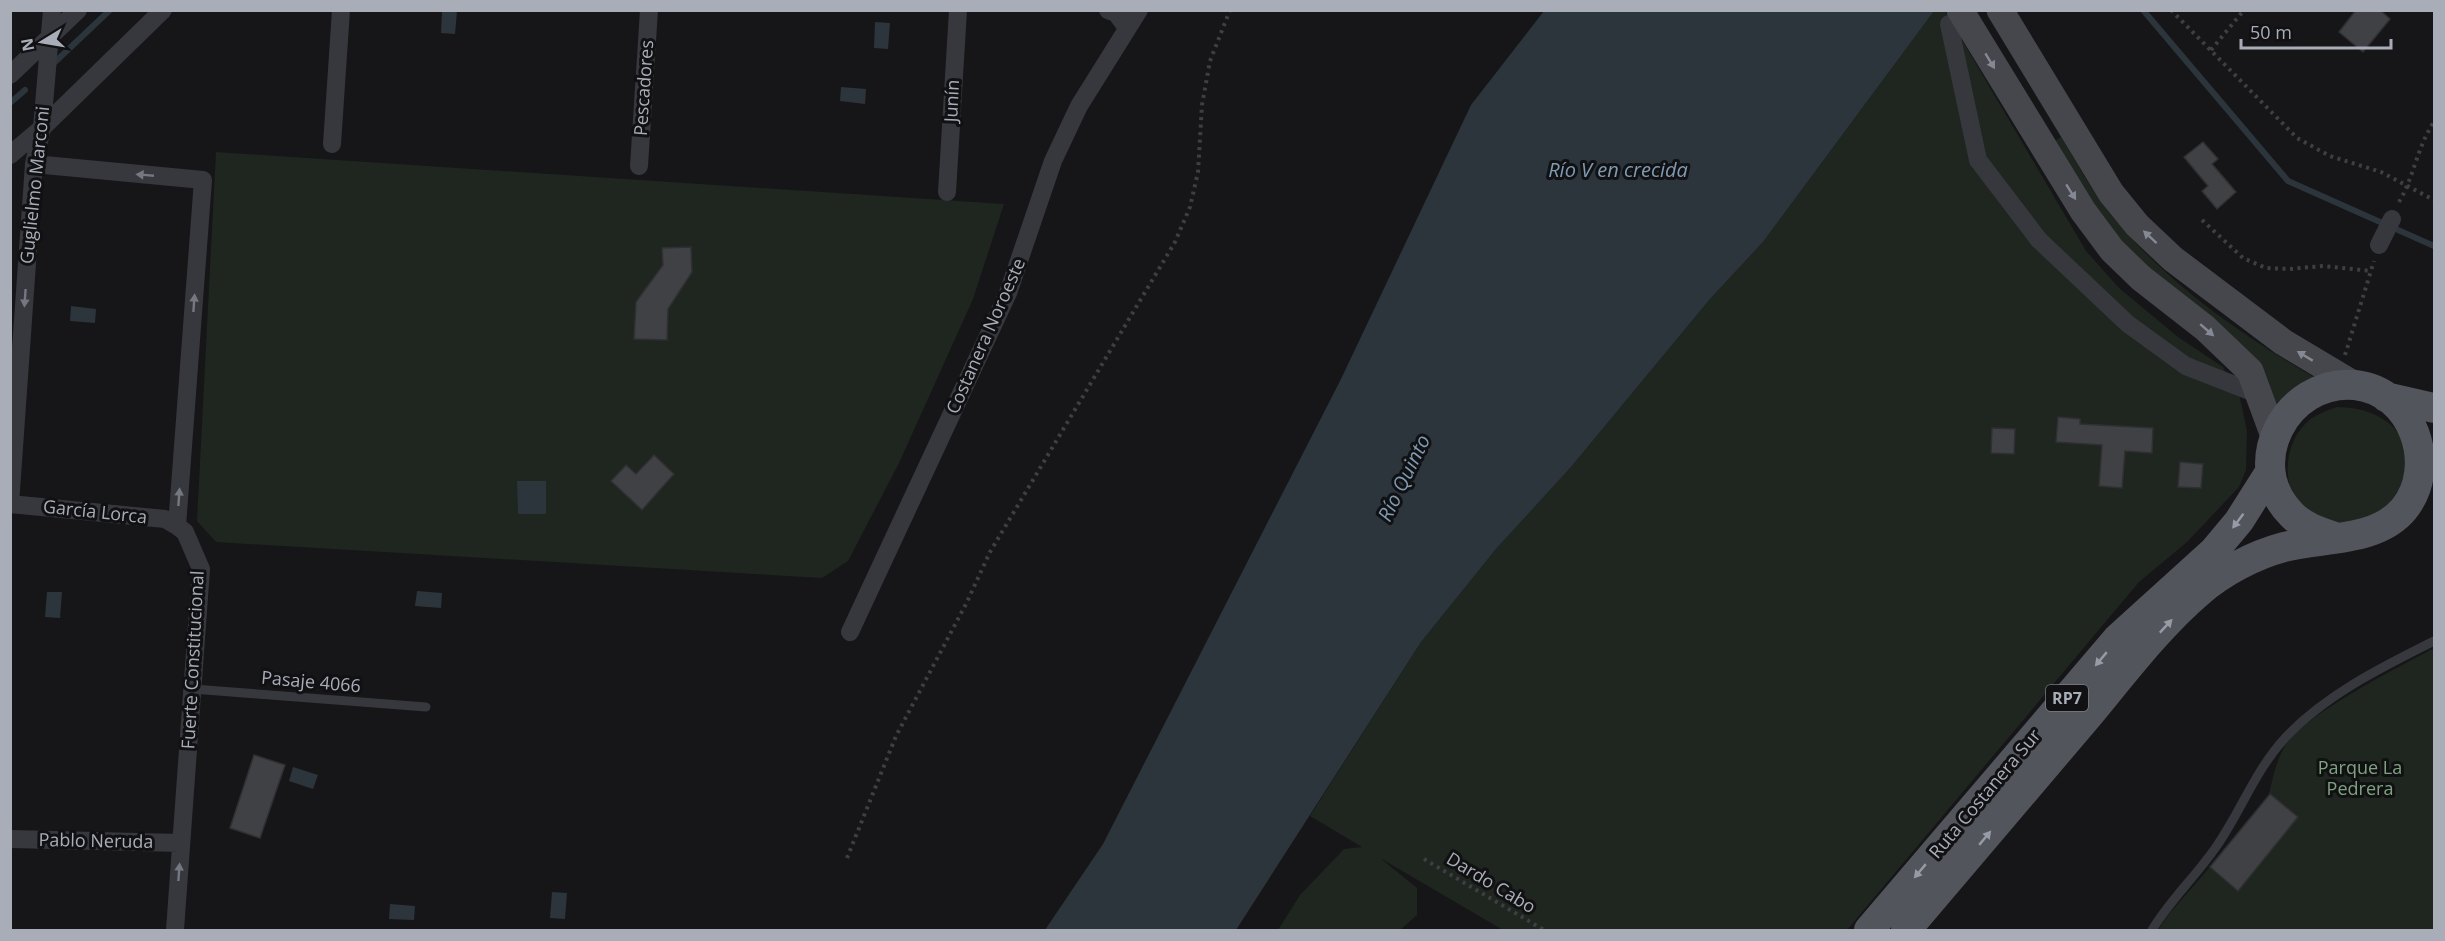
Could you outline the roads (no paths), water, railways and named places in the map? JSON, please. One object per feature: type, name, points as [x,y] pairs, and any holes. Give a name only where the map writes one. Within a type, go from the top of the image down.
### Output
[{"type":"main road","name":"Ruta Costanera Sur","points":[[2335,537],[2312,529],[2292,515],[2278,496],[2270,472],[2274,436],[2286,414],[2305,396],[2347,380],[2386,397],[2434,408]]},
{"type":"main road","name":"Ruta Costanera Sur","points":[[2386,397],[2405,414],[2417,437],[2421,462],[2417,488],[2404,510]]},
{"type":"main road","name":"Ruta Costanera Sur","points":[[1869,930],[2118,638],[2220,543],[2239,521],[2270,472]]},
{"type":"main road","name":"Ruta Costanera Sur","points":[[1906,930],[2123,674],[2199,592],[2245,562],[2282,548],[2335,537],[2361,536],[2385,526],[2434,490]]},
{"type":"street","name":"Guglielmo Marconi","points":[[10,504],[34,164],[42,128],[52,10]]},
{"type":"street","points":[[10,75],[78,10]]},
{"type":"street","points":[[10,155],[42,128],[163,10]]},
{"type":"street","points":[[332,144],[341,10]]},
{"type":"street","name":"Pescadores","points":[[639,166],[649,10]]},
{"type":"street","name":"Junín","points":[[947,192],[958,10]]},
{"type":"street","points":[[1108,10],[1116,13],[1127,28]]},
{"type":"street","name":"Costanera Noroeste","points":[[850,632],[1008,293],[1053,161],[1079,106],[1139,10]]},
{"type":"street","points":[[2000,10],[2111,193],[2137,225],[2159,245],[2283,342],[2347,380]]},
{"type":"street","points":[[1954,17],[2083,211],[2112,250],[2250,371],[2274,436]]},
{"type":"street","points":[[1954,17],[1978,160],[2040,240],[2127,324],[2186,366],[2260,395]]},
{"type":"street","points":[[34,164],[203,180],[177,526]]},
{"type":"street","points":[[2379,245],[2392,219]]},
{"type":"street","name":"García Lorca","points":[[10,504],[165,519],[177,526]]},
{"type":"street","name":"Fuerte Constitucional","points":[[175,930],[201,569],[185,532],[177,526]]},
{"type":"street","name":"Pablo Neruda","points":[[10,839],[182,843]]},
{"type":"lane","points":[[2152,930],[2163,912],[2216,847],[2283,739],[2314,711],[2350,687],[2434,641]]},
{"type":"lane","name":"Pasaje 4066","points":[[193,689],[426,707]]},
{"type":"water","points":[[442,11],[457,11],[455,34],[441,33]]},
{"type":"water","name":"Río V en crecida","points":[[1544,11],[1934,11],[1763,242],[1710,299],[1571,467],[1496,549],[1421,642],[1236,930],[1045,930],[1103,844],[1341,379],[1471,105]]},
{"type":"water","points":[[875,22],[890,23],[888,49],[874,48]]},
{"type":"water","points":[[841,87],[866,89],[865,104],[840,101]]},
{"type":"water","points":[[71,306],[96,309],[95,323],[70,321]]},
{"type":"water","points":[[517,481],[546,481],[546,514],[518,514]]},
{"type":"water","points":[[417,591],[442,593],[441,608],[415,606]]},
{"type":"water","points":[[47,592],[62,592],[60,618],[45,617]]},
{"type":"water","points":[[293,767],[318,775],[313,789],[289,781]]},
{"type":"water","points":[[552,892],[567,893],[565,919],[550,918]]},
{"type":"water","points":[[390,904],[415,906],[414,920],[389,919]]},
{"type":"waterway","points":[[55,62],[110,10]]},
{"type":"waterway","points":[[2143,10],[2288,181],[2434,246]]},
{"type":"waterway","points":[[10,103],[25,90]]},
{"type":"water label","name":"Río Quinto","points":[[1404,478]]},
{"type":"park label","name":"Parque La Pedrera","points":[[2360,778]]}]
